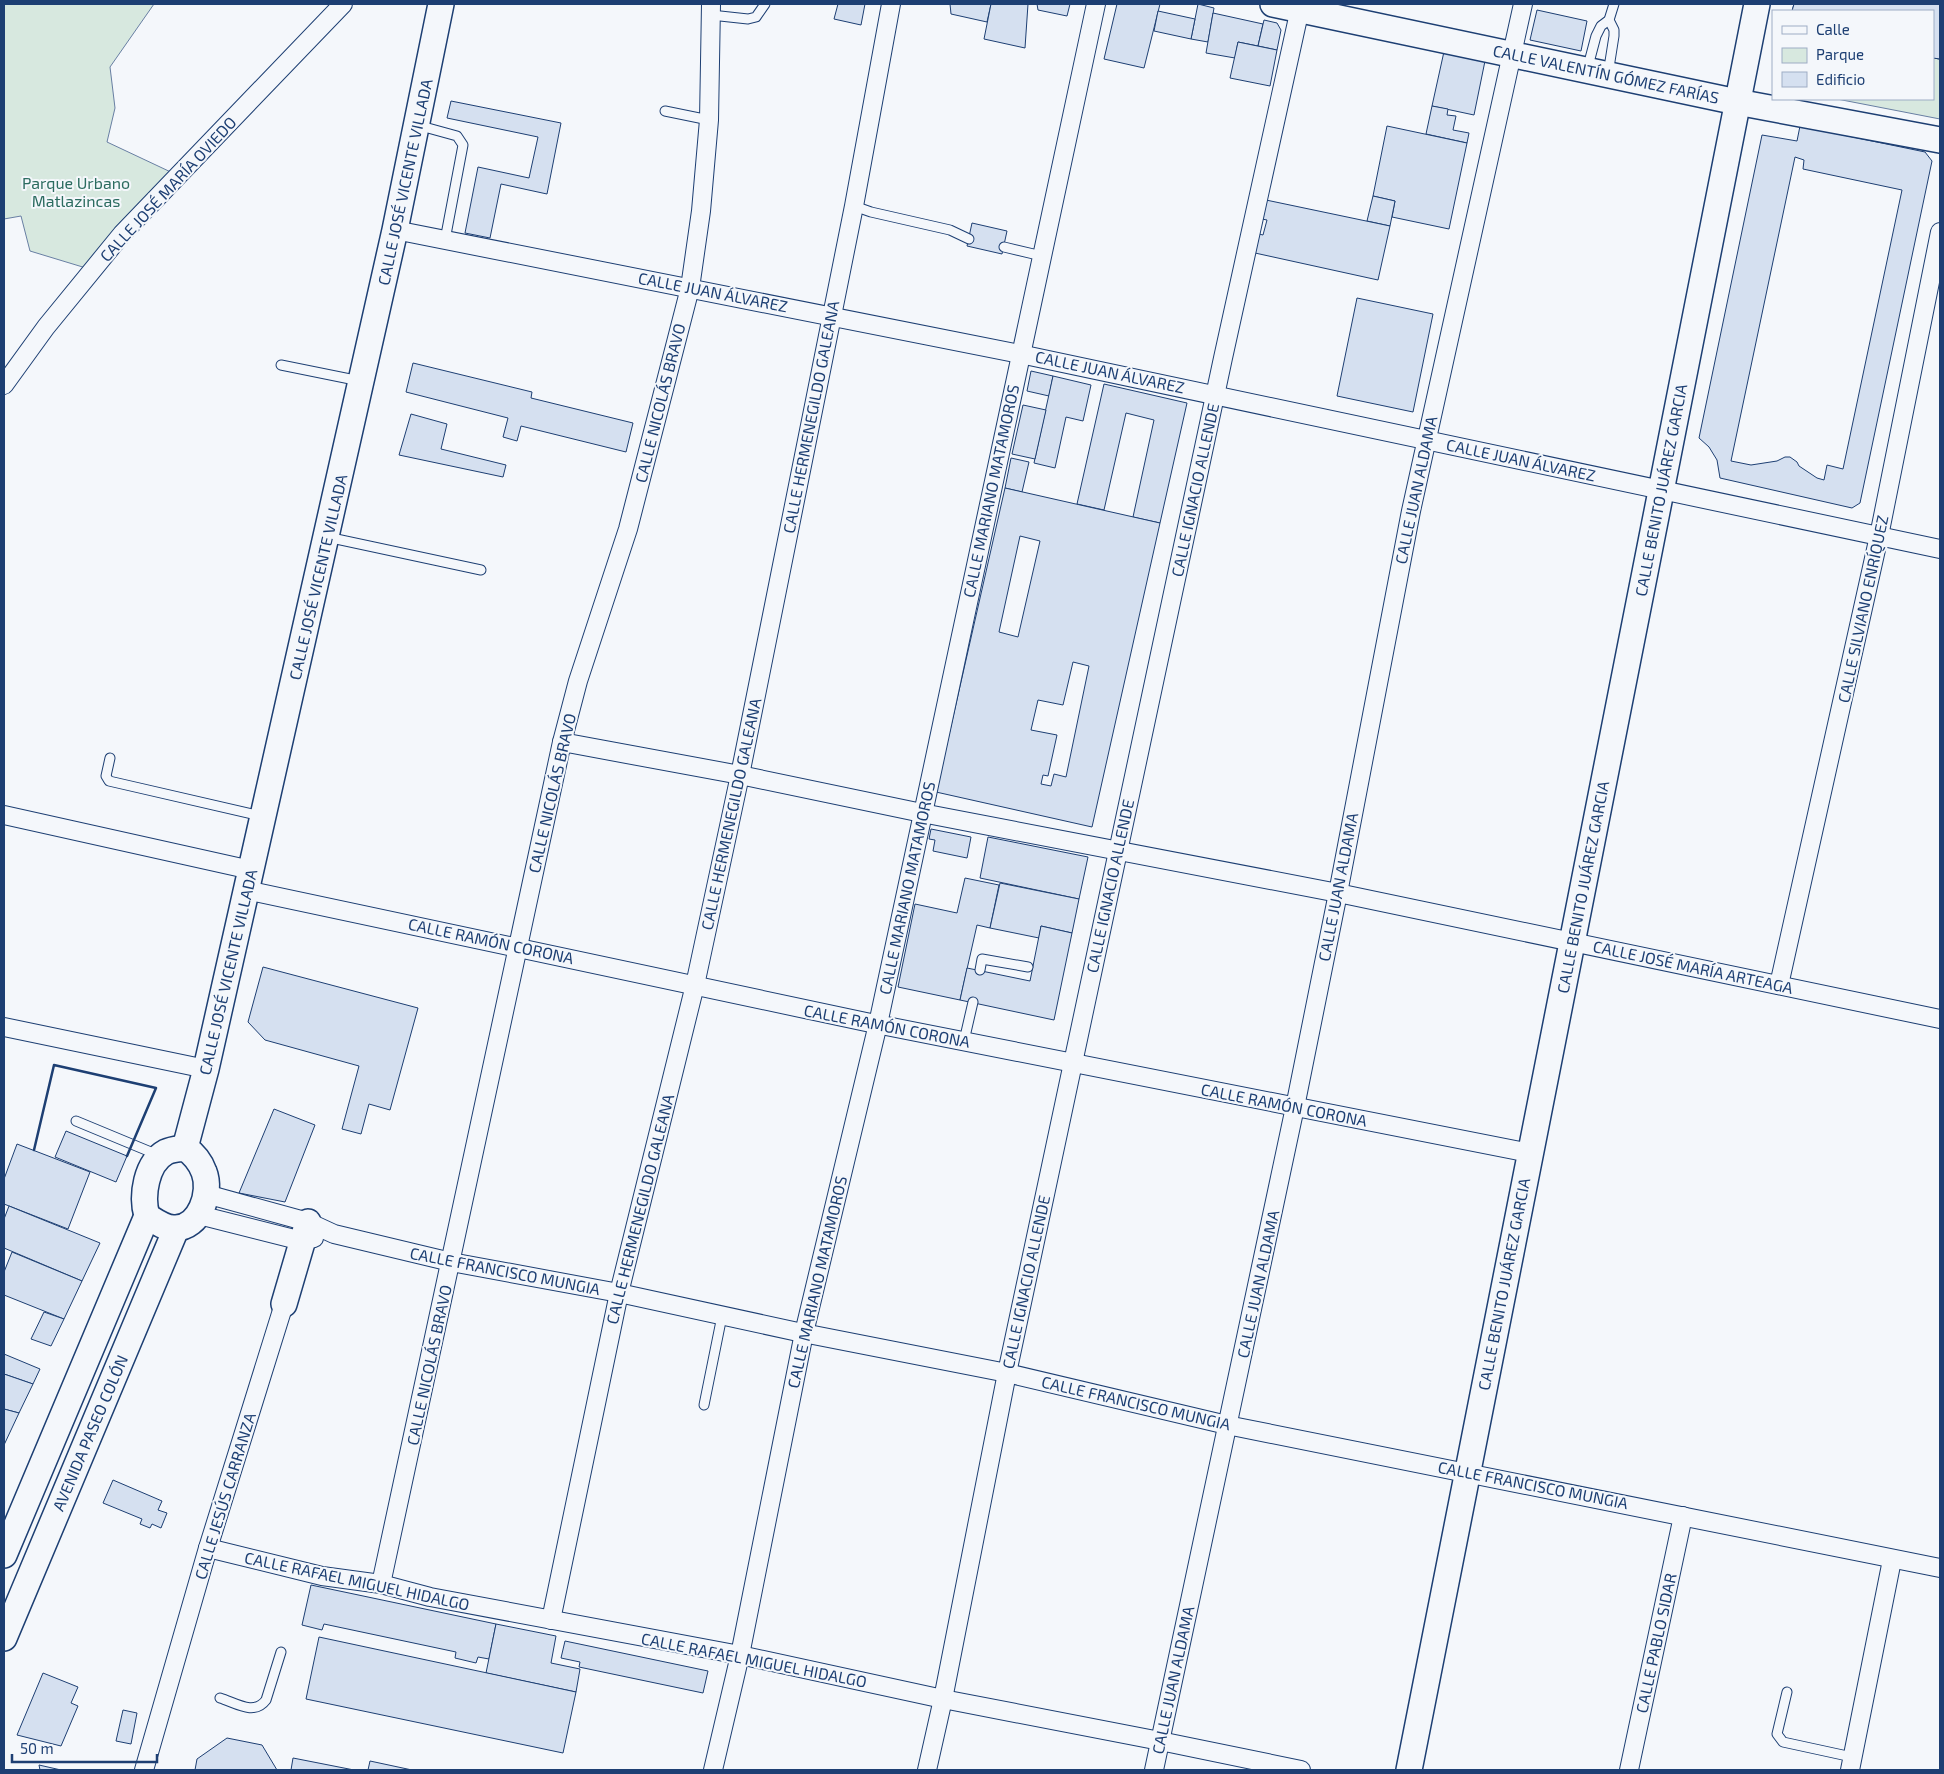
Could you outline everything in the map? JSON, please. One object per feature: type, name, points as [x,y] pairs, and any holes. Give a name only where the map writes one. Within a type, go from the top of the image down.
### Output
[{"type":"main road","name":"CALLE JOSÉ VICENTE VILLADA","points":[[185,1148],[206,1069],[396,230],[441,4]]},
{"type":"main road","name":"CALLE VALENTÍN GÓMEZ FARÍAS","points":[[1273,4],[1301,7],[1737,102],[1940,140]]},
{"type":"main road","name":"CALLE BENITO JUÁREZ GARCIA","points":[[1409,1770],[1757,4]]},
{"type":"main road","points":[[147,1216],[167,1227],[176,1229],[192,1221],[202,1204],[207,1185],[204,1172],[194,1154],[185,1148],[175,1149],[160,1156]]},
{"type":"main road","name":"AVENIDA PASEO COLÓN","points":[[4,1555],[147,1216],[144,1206],[144,1194],[147,1178],[160,1156]]},
{"type":"main road","name":"AVENIDA PASEO COLÓN","points":[[4,1638],[176,1229]]},
{"type":"main road","name":"CALLE JESÚS CARRANZA","points":[[284,1304],[305,1232]]},
{"type":"street","name":"CALLE JOSÉ MARÍA OVIEDO","points":[[4,385],[46,327],[122,234],[343,4]]},
{"type":"street","name":"CALLE HERMENEGILDO GALEANA","points":[[551,1620],[619,1293],[694,985],[740,775],[854,206],[891,4]]},
{"type":"street","name":"CALLE MARIANO MATAMOROS","points":[[713,1770],[740,1655],[804,1333],[878,1024],[1096,4]]},
{"type":"street","name":"CALLE JUAN ALDAMA","points":[[1154,1770],[1295,1107],[1411,511],[1523,4]]},
{"type":"street","name":"CALLE IGNACIO ALLENDE","points":[[927,1770],[943,1699],[1007,1373],[1215,394],[1301,7]]},
{"type":"street","name":"CALLE NICOLÁS BRAVO","points":[[382,1584],[562,742],[578,682],[628,529],[690,288],[701,211],[709,120],[711,9]]},
{"type":"street","name":"CALLE JUAN ÁLVAREZ","points":[[396,230],[832,315],[1215,394],[1426,441],[1940,549]]},
{"type":"street","name":"CALLE SILVIANO ENRÍQUEZ","points":[[1779,985],[1880,536],[1940,232]]},
{"type":"street","name":"CALLE JOSÉ MARÍA ARTEAGA","points":[[562,742],[740,775],[922,813],[1338,893],[1940,1019]]},
{"type":"street","name":"CALLE RAMÓN CORONA","points":[[4,815],[248,880],[518,947],[878,1024],[1530,1153]]},
{"type":"street","points":[[4,1027],[206,1069]]},
{"type":"street","name":"CALLE FRANCISCO MUNGIA","points":[[202,1204],[305,1232],[334,1234],[451,1262],[619,1293],[804,1333],[1007,1373],[1227,1425],[1467,1472],[1892,1560],[1940,1568]]},
{"type":"street","name":"CALLE JESÚS CARRANZA","points":[[144,1770],[208,1548],[284,1304]]},
{"type":"street","name":"CALLE PABLO SIDAR","points":[[1629,1770],[1683,1516]]},
{"type":"street","name":"CALLE RAFAEL MIGUEL HIDALGO","points":[[208,1548],[322,1576],[382,1584],[430,1597],[740,1655],[943,1699],[1301,1770]]},
{"type":"street","points":[[1851,1764],[1892,1560]]},
{"type":"lane","points":[[711,9],[748,19],[756,17],[765,4]]},
{"type":"lane","points":[[1597,72],[1598,30],[1609,20],[1614,4]]},
{"type":"lane","points":[[1597,72],[1614,36],[1614,30],[1609,20]]},
{"type":"lane","points":[[665,111],[709,120]]},
{"type":"lane","points":[[417,124],[457,136],[463,145],[445,240]]},
{"type":"lane","points":[[854,206],[871,212],[950,230],[969,238]]},
{"type":"lane","points":[[1004,247],[1042,256]]},
{"type":"lane","points":[[281,365],[362,381]]},
{"type":"lane","points":[[326,537],[481,570]]},
{"type":"lane","points":[[110,758],[106,776],[109,781],[264,816]]},
{"type":"lane","points":[[980,970],[982,959],[1028,967]]},
{"type":"lane","points":[[964,1041],[973,1002]]},
{"type":"lane","points":[[76,1121],[160,1156]]},
{"type":"lane","points":[[704,1405],[722,1316]]},
{"type":"lane","points":[[220,1698],[252,1709],[261,1706],[266,1700],[281,1652]]},
{"type":"lane","points":[[1787,1692],[1777,1734],[1783,1742],[1851,1764]]},
{"type":"green space","name":"Parque Urbano Matlazincas","points":[[4,4],[154,4],[110,67],[115,108],[107,142],[175,174],[86,268],[30,251],[21,216],[4,219]]},
{"type":"green space","points":[[1934,58],[1940,59],[1940,119],[1842,100],[1934,100]]},
{"type":"building","points":[[838,4],[865,4],[861,25],[834,19]]},
{"type":"building","points":[[950,4],[991,4],[987,22],[951,14]]},
{"type":"building","points":[[991,4],[1028,4],[1025,48],[984,39]]},
{"type":"building","points":[[1037,4],[1070,4],[1067,16],[1038,10]]},
{"type":"building","points":[[1117,4],[1160,4],[1144,68],[1104,59]]},
{"type":"building","points":[[1198,4],[1214,8],[1208,42],[1191,39]]},
{"type":"building","points":[[1794,4],[1940,4],[1940,59],[1934,58],[1934,10],[1792,10]]},
{"type":"building","points":[[1794,4],[1940,4],[1940,59],[1934,58],[1934,10],[1792,10]]},
{"type":"building","points":[[1537,10],[1587,21],[1581,51],[1530,40]]},
{"type":"building","points":[[1158,11],[1195,19],[1191,39],[1154,31]]},
{"type":"building","points":[[1213,13],[1263,24],[1258,46],[1238,42],[1235,58],[1206,53]]},
{"type":"building","points":[[1264,20],[1277,23],[1281,30],[1277,50],[1258,46]]},
{"type":"building","points":[[1238,42],[1277,50],[1270,86],[1230,78]]},
{"type":"building","points":[[1445,47],[1486,56],[1474,115],[1432,106]]},
{"type":"building","points":[[451,101],[561,123],[547,194],[501,184],[490,238],[465,233],[478,167],[529,178],[538,137],[447,118]]},
{"type":"building","points":[[1432,106],[1448,109],[1447,115],[1456,116],[1453,130],[1469,133],[1467,143],[1426,134]]},
{"type":"building","points":[[1387,126],[1467,143],[1449,229],[1392,217],[1395,201],[1373,196]]},
{"type":"building","points":[[1800,126],[1925,152],[1932,161],[1860,503],[1852,508],[1720,478],[1717,460],[1709,447],[1699,438],[1762,135],[1797,141]],"holes":[[[1795,157],[1804,160],[1803,169],[1902,190],[1843,469],[1827,465],[1824,480],[1817,478],[1799,466],[1790,457],[1751,465],[1731,461]]]},
{"type":"building","points":[[1373,196],[1395,201],[1390,226],[1367,221]]},
{"type":"building","points":[[1266,200],[1390,226],[1378,280],[1255,253],[1259,234],[1263,235],[1267,220],[1262,219]]},
{"type":"building","points":[[972,223],[1007,231],[1002,254],[967,246]]},
{"type":"building","points":[[1357,298],[1433,314],[1413,412],[1337,396]]},
{"type":"building","points":[[413,363],[532,392],[531,398],[633,423],[626,452],[521,426],[517,441],[503,437],[508,418],[406,392]]},
{"type":"building","points":[[1031,371],[1053,376],[1049,396],[1027,391]]},
{"type":"building","points":[[1053,376],[1091,385],[1083,421],[1066,417],[1055,468],[1034,463]]},
{"type":"building","points":[[1104,384],[1187,403],[1160,523],[1133,517],[1154,420],[1126,413],[1104,510],[1077,504]]},
{"type":"building","points":[[1023,405],[1046,410],[1035,459],[1012,454]]},
{"type":"building","points":[[411,414],[447,424],[441,449],[506,465],[503,477],[399,455]]},
{"type":"building","points":[[1011,458],[1029,462],[1022,492],[1005,488]]},
{"type":"building","points":[[1005,488],[1160,523],[1092,827],[936,792]],"holes":[[[1020,536],[1040,541],[1018,637],[999,632]],[[1073,662],[1089,666],[1066,777],[1054,774],[1051,786],[1041,784],[1043,775],[1048,776],[1057,735],[1031,730],[1038,700],[1063,705]]]},
{"type":"building","points":[[931,829],[971,837],[967,858],[933,851],[935,840],[929,839]]},
{"type":"building","points":[[988,837],[1088,857],[1079,899],[980,878]]},
{"type":"building","points":[[965,878],[999,885],[990,928],[977,925],[960,1000],[898,987],[915,904],[957,913]]},
{"type":"building","points":[[1000,883],[1079,899],[1072,933],[1041,926],[1039,938],[990,928]]},
{"type":"building","points":[[1041,926],[1072,933],[1054,1020],[960,1000],[967,968],[1030,981]]},
{"type":"building","points":[[263,967],[418,1008],[390,1110],[369,1104],[361,1134],[342,1129],[359,1066],[265,1040],[248,1022]]},
{"type":"building","points":[[274,1109],[315,1125],[285,1202],[239,1193]]},
{"type":"building","points":[[66,1131],[127,1156],[116,1182],[55,1157]]},
{"type":"building","points":[[17,1144],[90,1172],[68,1229],[4,1204],[4,1179]]},
{"type":"building","points":[[9,1206],[100,1243],[82,1281],[4,1248],[4,1219]]},
{"type":"building","points":[[12,1252],[82,1281],[64,1319],[4,1295],[4,1272]]},
{"type":"building","points":[[44,1312],[64,1319],[51,1346],[31,1339]]},
{"type":"building","points":[[4,1354],[40,1369],[33,1384],[4,1374]]},
{"type":"building","points":[[4,1374],[33,1384],[19,1413],[4,1409]]},
{"type":"building","points":[[4,1409],[19,1413],[4,1445]]},
{"type":"building","points":[[113,1480],[162,1501],[158,1510],[167,1513],[161,1528],[152,1524],[150,1528],[140,1524],[142,1519],[103,1503]]},
{"type":"building","points":[[311,1585],[496,1624],[489,1659],[478,1657],[476,1663],[455,1658],[456,1652],[324,1624],[322,1630],[302,1625]]},
{"type":"building","points":[[496,1624],[556,1636],[551,1663],[580,1669],[576,1692],[486,1673]]},
{"type":"building","points":[[319,1637],[576,1692],[563,1753],[306,1699]]},
{"type":"building","points":[[565,1641],[708,1671],[703,1693],[579,1667],[580,1662],[561,1658]]},
{"type":"building","points":[[43,1673],[78,1687],[71,1703],[78,1706],[61,1746],[17,1735]]},
{"type":"building","points":[[123,1710],[137,1713],[131,1744],[116,1741]]},
{"type":"building","points":[[227,1738],[262,1745],[277,1770],[195,1770],[197,1759]]},
{"type":"building","points":[[293,1758],[354,1770],[291,1770]]},
{"type":"building","points":[[370,1761],[412,1770],[368,1770]]},
{"type":"building","points":[[39,1765],[61,1770],[40,1770]]},
{"type":"wall","points":[[34,1150],[54,1065],[156,1088],[127,1156]]}]
